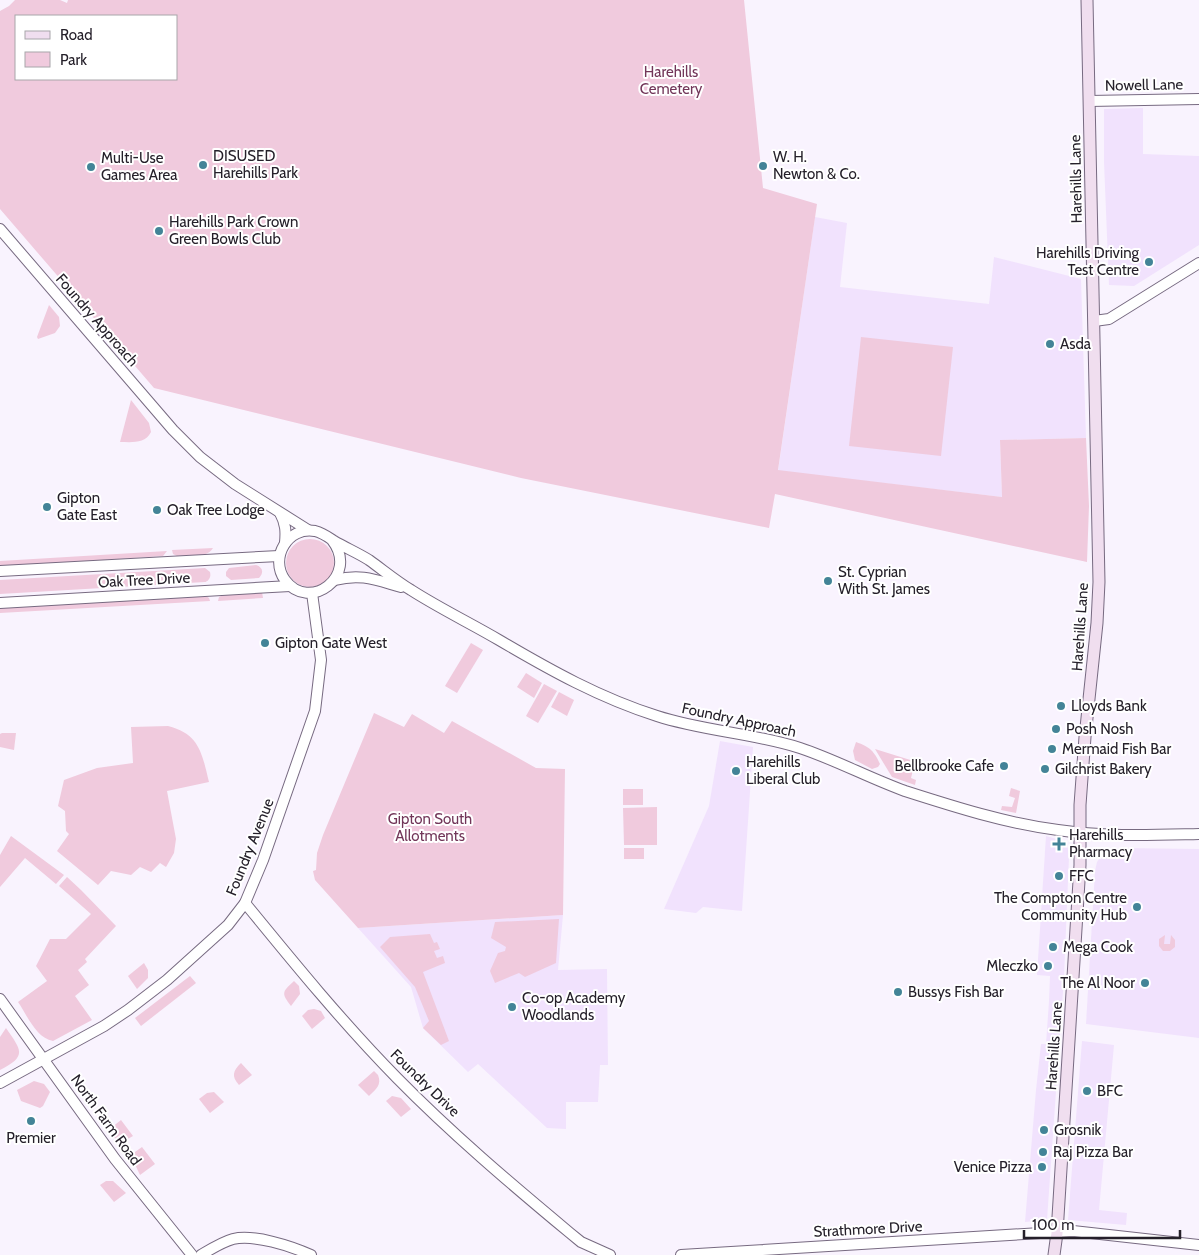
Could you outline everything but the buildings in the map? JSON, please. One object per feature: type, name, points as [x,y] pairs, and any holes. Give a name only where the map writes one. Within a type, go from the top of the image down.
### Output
[{"type":"main road","name":"Harehills Lane","points":[[1054,1255],[1057,1233],[1080,865],[1080,806],[1099,582],[1088,0]]},
{"type":"street","name":"Nowell Lane","points":[[1089,101],[1199,99]]},
{"type":"street","name":"Foundry Approach","points":[[0,229],[173,430],[206,462],[235,484],[308,530],[317,531],[366,558],[410,589],[587,689],[622,704],[692,726],[764,739],[799,748],[831,759],[902,790],[980,814],[1045,828],[1080,833],[1199,834]]},
{"type":"street","points":[[1094,321],[1109,319],[1199,263]]},
{"type":"street","points":[[280,512],[286,530],[285,544]]},
{"type":"street","points":[[308,530],[292,536],[285,544],[279,556],[279,567],[283,577],[290,586],[300,591],[312,593]]},
{"type":"street","points":[[332,540],[340,552],[341,560],[340,570],[335,580]]},
{"type":"street","name":"Oak Tree Drive","points":[[0,571],[279,556]]},
{"type":"street","name":"Foundry Approach","points":[[312,593],[328,587],[335,580],[350,576],[367,577],[410,589]]},
{"type":"street","name":"Oak Tree Drive","points":[[0,603],[290,586]]},
{"type":"street","name":"Foundry Avenue","points":[[0,1083],[104,1026],[167,980],[228,925],[245,903],[267,851],[316,711],[321,660],[312,593]]},
{"type":"street","name":"Foundry Drive","points":[[245,903],[359,1038],[430,1110],[505,1178],[581,1242],[610,1255]]},
{"type":"street","name":"North Farm Road","points":[[0,999],[115,1159],[192,1255]]},
{"type":"street","name":"Strathmore Drive","points":[[681,1255],[1073,1231],[1199,1245]]},
{"type":"street","points":[[201,1255],[214,1247],[234,1239],[255,1239],[279,1244],[311,1255]]},
{"type":"shaded area","points":[[1143,108],[1143,154],[1199,156],[1199,245],[1134,286],[1109,285],[1104,162],[1104,109]]},
{"type":"shaded area","points":[[815,217],[847,223],[840,287],[989,304],[994,257],[1081,279],[1086,438],[1000,440],[1002,497],[778,471]]},
{"type":"shaded area","points":[[720,741],[753,747],[742,911],[703,907],[696,913],[664,909],[709,806]]},
{"type":"shaded area","points":[[1046,836],[1067,842],[1069,857],[1064,977],[1047,1220],[1025,1222],[1036,1090],[1041,1044],[1046,1044],[1049,1001],[1050,976],[1037,975]]},
{"type":"shaded area","points":[[1117,848],[1199,849],[1199,1038],[1086,1024],[1095,871],[1097,862],[1102,855],[1109,850]]},
{"type":"shaded area","name":"Co-op Academy Woodlands","points":[[563,915],[558,970],[607,969],[608,1065],[600,1065],[598,1102],[566,1102],[566,1129],[547,1128],[478,1064],[468,1072],[423,1028],[411,987],[358,928]]},
{"type":"shaded area","points":[[1082,1041],[1114,1045],[1099,1210],[1127,1213],[1126,1225],[1068,1220]]},
{"type":"green space","name":"Harehills Cemetery","points":[[15,0],[60,0],[67,3],[68,0],[744,0],[763,188],[817,204],[778,470],[1002,497],[1000,440],[1086,438],[1089,506],[1087,562],[775,494],[769,528],[521,478],[154,388],[0,209],[0,11]]},
{"type":"green space","points":[[49,305],[59,317],[60,326],[55,333],[38,339],[37,337]]},
{"type":"green space","points":[[861,337],[953,347],[941,456],[849,446]]},
{"type":"green space","points":[[131,400],[149,423],[151,432],[142,440],[120,442]]},
{"type":"green space","points":[[310,539],[319,541],[327,546],[332,554],[334,563],[332,572],[327,580],[319,585],[310,587],[301,585],[293,580],[288,572],[286,563],[288,554],[293,546],[301,541]]},
{"type":"green space","points":[[213,548],[206,554],[197,556],[177,556],[173,554],[172,550]]},
{"type":"green space","points":[[167,551],[163,556],[0,567],[0,561]]},
{"type":"green space","points":[[256,565],[262,570],[259,578],[231,580],[226,576],[229,568]]},
{"type":"green space","points":[[205,568],[210,572],[210,575],[209,579],[205,582],[0,594],[0,580]]},
{"type":"green space","points":[[262,592],[263,598],[218,601],[219,597],[223,595]]},
{"type":"green space","points":[[206,596],[210,601],[0,613],[0,607]]},
{"type":"green space","points":[[471,643],[483,650],[457,693],[445,686]]},
{"type":"green space","points":[[526,673],[542,683],[534,698],[517,687]]},
{"type":"green space","points":[[544,684],[557,691],[538,723],[526,716]]},
{"type":"green space","points":[[559,692],[574,700],[567,716],[551,707]]},
{"type":"green space","name":"Gipton South Allotments","points":[[374,713],[404,727],[412,714],[444,733],[452,721],[536,768],[565,769],[563,915],[358,928],[315,880],[313,871],[316,870],[317,853],[323,835]]},
{"type":"green space","points":[[168,726],[187,734],[198,746],[209,782],[167,791],[176,839],[174,853],[166,867],[160,863],[151,872],[140,867],[131,875],[111,871],[98,885],[57,851],[69,834],[66,831],[65,811],[58,806],[64,780],[97,768],[133,763],[131,727]]},
{"type":"green space","points":[[16,733],[14,750],[0,747],[0,734]]},
{"type":"green space","points":[[856,742],[865,746],[873,753],[880,764],[878,767],[872,769],[855,760],[853,751]]},
{"type":"green space","points":[[875,749],[920,763],[919,767],[914,766],[911,778],[916,780],[915,785],[892,777]]},
{"type":"green space","points":[[1011,788],[1020,791],[1016,813],[1001,810],[1002,806],[1012,807],[1015,798],[1009,796]]},
{"type":"green space","points":[[623,789],[643,789],[643,805],[623,805]]},
{"type":"green space","points":[[657,807],[657,845],[624,845],[623,808]]},
{"type":"green space","points":[[11,836],[64,875],[56,884],[25,858],[0,887],[0,855]]},
{"type":"green space","points":[[624,848],[644,848],[644,859],[624,859]]},
{"type":"green space","points":[[67,877],[116,926],[85,959],[87,962],[78,970],[89,985],[75,996],[92,1020],[53,1041],[37,1031],[18,1002],[47,981],[36,966],[50,939],[66,939],[91,914],[59,886]]},
{"type":"green space","points":[[559,919],[556,963],[525,977],[519,973],[495,983],[490,971],[498,953],[505,951],[506,947],[491,938],[495,922]]},
{"type":"green space","points":[[430,934],[434,943],[437,942],[440,949],[434,951],[437,958],[443,956],[445,963],[423,972],[449,1041],[441,1045],[423,1028],[429,1021],[415,987],[380,947],[390,937]]},
{"type":"green space","points":[[1165,935],[1164,944],[1170,944],[1171,935],[1175,940],[1175,947],[1170,951],[1163,951],[1159,946],[1159,939]]},
{"type":"green space","points":[[144,963],[148,970],[148,978],[137,989],[128,976]]},
{"type":"green space","points":[[190,976],[196,983],[141,1026],[135,1018]]},
{"type":"green space","points":[[294,981],[299,986],[300,994],[291,1006],[284,993]]},
{"type":"green space","points":[[308,1010],[321,1011],[325,1018],[312,1029],[302,1016]]},
{"type":"green space","points":[[6,1028],[18,1047],[19,1052],[15,1061],[0,1070],[0,1037]]},
{"type":"green space","points":[[241,1063],[252,1075],[239,1085],[234,1074]]},
{"type":"green space","points":[[374,1071],[378,1075],[379,1084],[369,1096],[358,1085]]},
{"type":"green space","points":[[34,1081],[44,1084],[50,1092],[40,1108],[21,1101],[17,1090]]},
{"type":"green space","points":[[214,1092],[224,1102],[210,1113],[199,1099],[207,1093]]},
{"type":"green space","points":[[392,1096],[401,1098],[411,1109],[401,1117],[386,1101]]},
{"type":"green space","points":[[121,1120],[133,1136],[119,1141],[106,1132]]},
{"type":"green space","points":[[142,1147],[155,1164],[140,1175],[132,1158],[135,1152]]},
{"type":"green space","points":[[106,1181],[113,1181],[126,1193],[114,1202],[100,1185]]},
{"type":"place","name":"DISUSED Harehills Park","points":[[203,165]]},
{"type":"place","name":"W. H. Newton & Co.","points":[[763,166]]},
{"type":"place","name":"Multi-Use Games Area","points":[[91,167]]},
{"type":"place","name":"Harehills Park Crown Green Bowls Club","points":[[159,231]]},
{"type":"place","name":"Harehills Driving Test Centre","points":[[1149,262]]},
{"type":"place","name":"Asda","points":[[1050,344]]},
{"type":"place","name":"Gipton Gate East","points":[[47,507]]},
{"type":"place","name":"Oak Tree Lodge","points":[[157,510]]},
{"type":"place","name":"St. Cyprian With St. James","points":[[828,581]]},
{"type":"place","name":"Gipton Gate West","points":[[265,643]]},
{"type":"place","name":"Lloyds Bank","points":[[1061,706]]},
{"type":"place","name":"Posh Nosh","points":[[1056,729]]},
{"type":"place","name":"Mermaid Fish Bar","points":[[1052,749]]},
{"type":"place","name":"Bellbrooke Cafe","points":[[1004,766]]},
{"type":"place","name":"Gilchrist Bakery","points":[[1045,769]]},
{"type":"place","name":"Harehills Liberal Club","points":[[736,771]]},
{"type":"place","name":"Harehills Pharmacy","points":[[1059,844]]},
{"type":"place","name":"FFC","points":[[1059,876]]},
{"type":"place","name":"The Compton Centre Community Hub","points":[[1137,907]]},
{"type":"place","name":"Mega Cook","points":[[1053,947]]},
{"type":"place","name":"Mleczko","points":[[1048,966]]},
{"type":"place","name":"The Al Noor","points":[[1145,983]]},
{"type":"place","name":"Bussys Fish Bar","points":[[898,992]]},
{"type":"place","name":"Co-op Academy Woodlands","points":[[512,1007]]},
{"type":"place","name":"BFC","points":[[1087,1091]]},
{"type":"place","name":"Premier","points":[[31,1121]]},
{"type":"place","name":"Grosnik","points":[[1044,1130]]},
{"type":"place","name":"Raj Pizza Bar","points":[[1043,1152]]},
{"type":"place","name":"Venice Pizza","points":[[1042,1167]]}]
